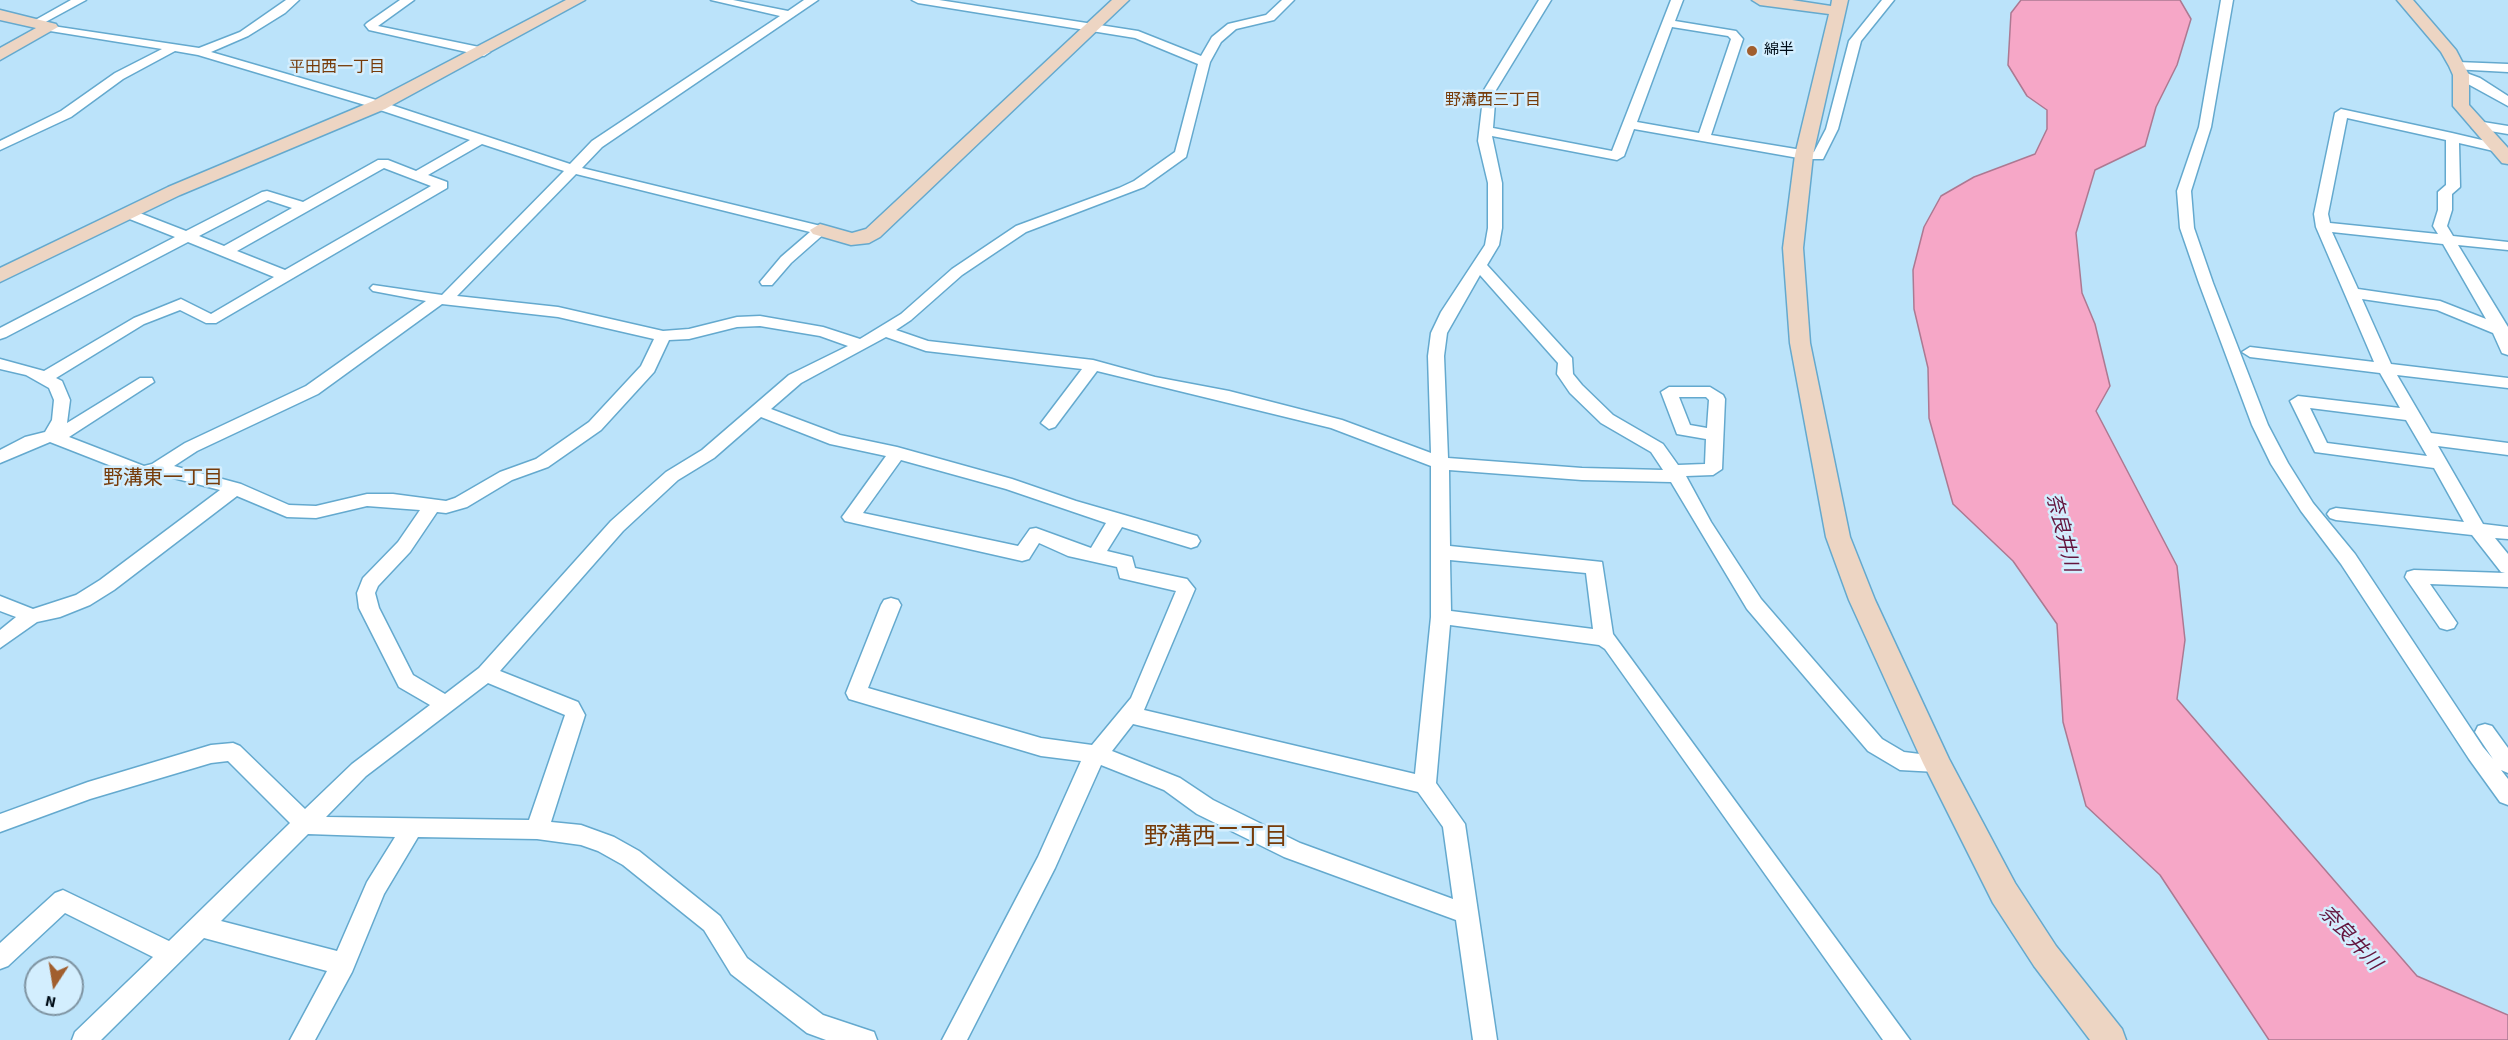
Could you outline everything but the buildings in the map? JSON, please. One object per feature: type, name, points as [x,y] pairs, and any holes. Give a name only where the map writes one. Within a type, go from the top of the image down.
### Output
[{"type":"street","points":[[0,56],[80,0]]},
{"type":"street","points":[[200,52],[244,34],[281,11],[292,0]]},
{"type":"street","points":[[408,0],[370,25],[373,28],[484,52]]},
{"type":"street","points":[[0,276],[127,213],[379,105],[484,52],[577,0]]},
{"type":"street","points":[[717,0],[789,15]]},
{"type":"street","points":[[53,437],[143,472],[158,468],[201,441],[312,390],[443,299],[492,255],[597,144],[812,0]]},
{"type":"street","points":[[918,0],[1138,35],[1204,62]]},
{"type":"street","points":[[0,15],[43,25],[200,52],[379,105],[572,169],[851,239],[862,239],[873,233],[1120,0]]},
{"type":"street","points":[[84,1040],[359,770],[486,674],[617,526],[672,476],[708,454],[795,379],[862,345],[906,317],[957,272],[1021,229],[1139,184],[1181,154],[1204,62],[1222,32],[1233,26],[1269,18],[1288,0]]},
{"type":"street","points":[[1425,785],[1441,617],[1442,552],[1436,356],[1439,333],[1449,312],[1492,245],[1495,228],[1495,183],[1485,141],[1490,90],[1545,0]]},
{"type":"street","points":[[1487,131],[1617,156],[1677,0]]},
{"type":"street","points":[[1760,0],[1838,5],[1804,155],[1792,248],[1800,343],[1838,537],[1862,600],[1936,763],[2004,893],[2045,956],[2110,1040]]},
{"type":"street","points":[[1628,124],[1818,156],[1824,149],[1837,113],[1855,41],[1888,0]]},
{"type":"street","points":[[2227,0],[2205,128],[2184,191],[2187,228],[2206,283],[2260,425],[2280,464],[2307,507],[2348,559],[2476,753],[2508,796]]},
{"type":"street","points":[[2405,0],[2448,50],[2459,70],[2508,102]]},
{"type":"street","points":[[1668,23],[1732,33],[1737,39],[1704,137]]},
{"type":"street","points":[[0,146],[66,114],[119,76],[175,47]]},
{"type":"street","points":[[2459,70],[2508,68]]},
{"type":"street","points":[[2459,70],[2459,100],[2477,125],[2503,153]]},
{"type":"street","points":[[2503,153],[2452,137],[2341,113],[2333,164],[2321,214],[2324,227],[2385,369],[2422,438],[2477,529],[2508,567]]},
{"type":"street","points":[[2477,125],[2508,130]]},
{"type":"street","points":[[2452,137],[2453,188],[2445,192],[2445,210],[2440,226],[2504,332],[2508,350]]},
{"type":"street","points":[[418,175],[479,140]]},
{"type":"street","points":[[46,377],[139,321],[181,304],[211,320],[442,184],[383,163],[225,252]]},
{"type":"street","points":[[0,334],[267,195],[304,207]]},
{"type":"street","points":[[127,213],[286,276]]},
{"type":"street","points":[[2324,227],[2508,246]]},
{"type":"street","points":[[768,282],[786,260],[820,230]]},
{"type":"street","points":[[1478,264],[1566,362],[1565,374],[1576,389],[1607,419],[1657,448],[1676,474],[1704,525],[1754,604],[1875,745],[1900,761],[1936,763]]},
{"type":"street","points":[[378,288],[443,299],[558,312],[663,336],[688,334],[737,322],[760,321],[823,332],[862,345]]},
{"type":"street","points":[[2352,293],[2440,306],[2504,332]]},
{"type":"street","points":[[884,331],[926,346],[1093,365],[1154,382],[1291,411],[1440,463],[1582,474],[1676,474],[1713,469],[1714,435]]},
{"type":"street","points":[[158,468],[235,488],[287,511],[316,512],[367,500],[393,500],[432,507],[446,507],[461,503],[506,476],[542,463],[595,426],[648,368],[663,336]]},
{"type":"street","points":[[2250,352],[2508,383]]},
{"type":"street","points":[[0,364],[46,377],[56,385],[62,400],[60,420],[53,437]]},
{"type":"street","points":[[1049,423],[1093,365]]},
{"type":"street","points":[[0,456],[31,441],[53,437],[146,382]]},
{"type":"street","points":[[2410,415],[2298,401],[2322,448],[2438,463]]},
{"type":"street","points":[[759,410],[836,440],[897,453],[1012,485],[1117,520],[1191,541]]},
{"type":"street","points":[[2422,438],[2508,449]]},
{"type":"street","points":[[897,453],[851,517],[1022,554],[1036,534],[1075,551],[1125,562],[1127,573],[1180,584],[1186,589],[1139,702],[1086,771],[1047,861],[954,1040]]},
{"type":"street","points":[[0,640],[32,616],[52,612],[83,600],[107,585],[235,488]]},
{"type":"street","points":[[432,507],[404,547],[370,583],[366,593],[369,608],[406,681],[447,705]]},
{"type":"street","points":[[2336,514],[2508,533]]},
{"type":"street","points":[[1095,556],[1117,520]]},
{"type":"street","points":[[1442,552],[1595,567],[1604,638]]},
{"type":"street","points":[[2447,623],[2414,577],[2508,580]]},
{"type":"street","points":[[0,603],[32,616]]},
{"type":"street","points":[[891,605],[856,693],[1041,747],[1097,754],[1172,784],[1205,807],[1292,850],[1467,914]]},
{"type":"street","points":[[1441,617],[1604,638],[1612,644],[1898,1040]]},
{"type":"street","points":[[486,674],[571,708],[575,715],[537,830]]},
{"type":"street","points":[[1129,715],[1425,785],[1454,824],[1485,1040]]},
{"type":"street","points":[[2485,732],[2508,764]]},
{"type":"street","points":[[0,823],[110,784],[211,754],[233,752],[304,823],[313,826],[537,830],[581,835],[606,844],[631,858],[712,923],[740,966],[785,1003],[816,1025],[865,1040]]},
{"type":"street","points":[[302,1040],[344,964],[375,889],[411,828]]},
{"type":"street","points":[[0,958],[63,900],[171,954]]},
{"type":"street","points":[[199,926],[344,964]]},
{"type":"water","name":"奈良井川","points":[[2021,0],[2180,0],[2191,19],[2177,65],[2156,107],[2145,146],[2095,170],[2076,233],[2082,293],[2095,324],[2110,386],[2096,411],[2177,566],[2185,640],[2177,699],[2417,976],[2508,1015],[2508,1040],[2269,1040],[2160,875],[2086,806],[2063,722],[2057,624],[2013,561],[1953,504],[1929,418],[1928,368],[1914,309],[1913,270],[1924,227],[1941,196],[1974,177],[2035,154],[2047,129],[2047,110],[2027,96],[2008,65],[2011,13]]},
{"type":"place","name":"綿半","points":[[1752,51]]},
{"type":"district","name":"平田西一丁目","points":[[337,68]]},
{"type":"district","name":"野溝西三丁目","points":[[1493,101]]},
{"type":"district","name":"野溝東一丁目","points":[[163,480]]},
{"type":"district","name":"野溝西二丁目","points":[[1216,839]]}]
